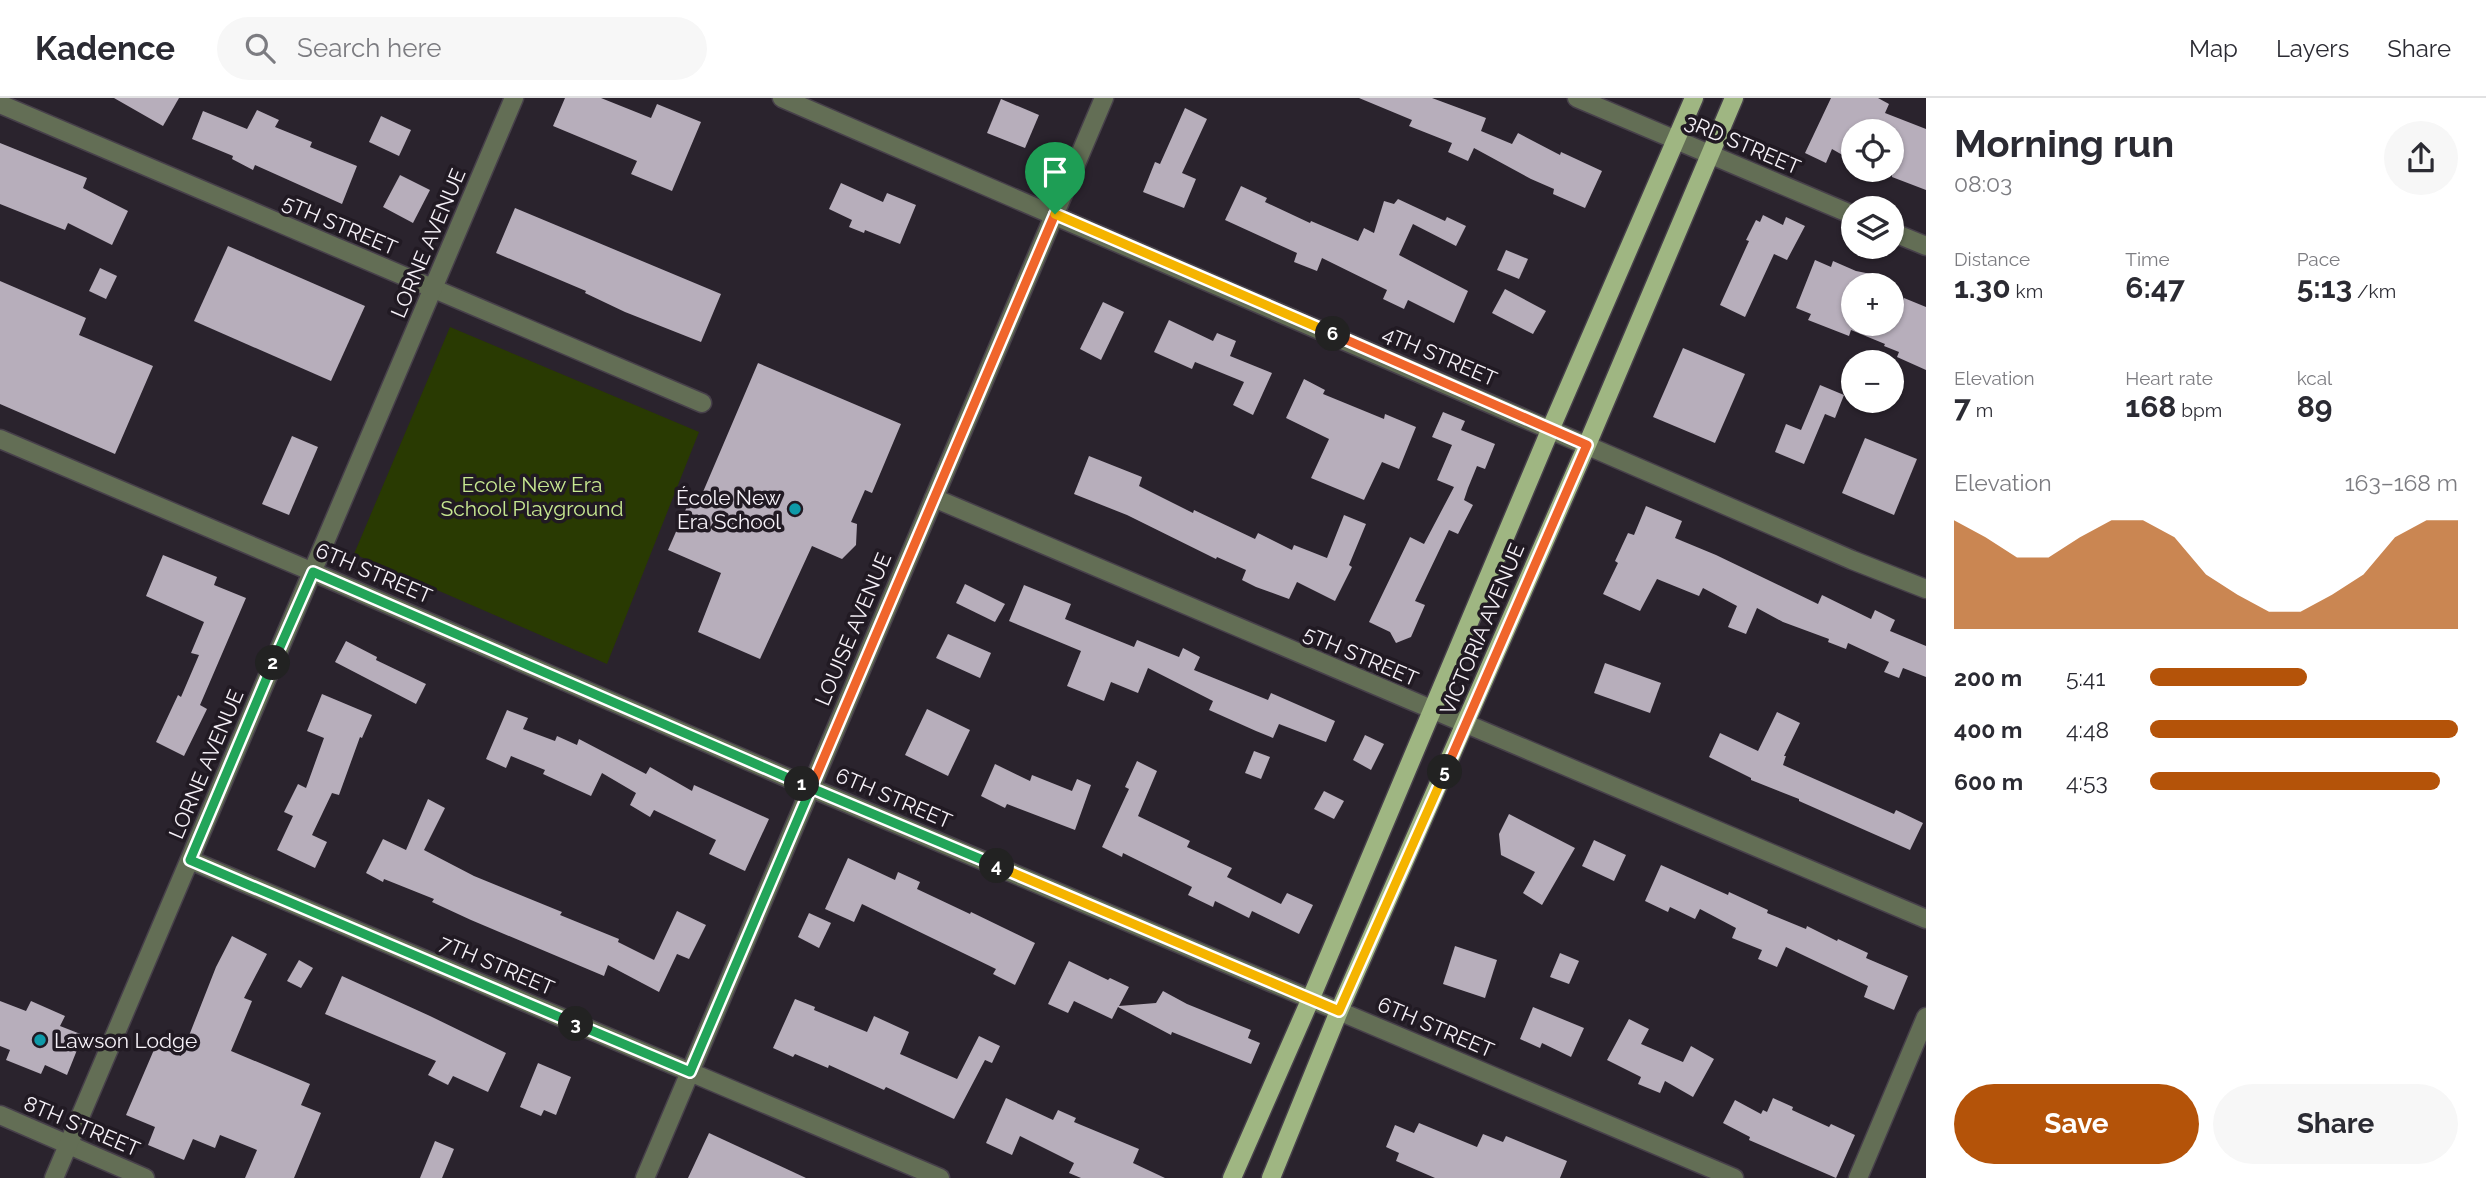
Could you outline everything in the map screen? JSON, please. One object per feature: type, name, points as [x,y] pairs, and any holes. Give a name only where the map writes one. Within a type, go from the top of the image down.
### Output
[{"type":"main road","name":"VICTORIA AVENUE","points":[[1232,1178],[1694,98]]},
{"type":"main road","name":"VICTORIA AVENUE","points":[[1271,1178],[1339,1011],[1587,445],[1734,98]]},
{"type":"street","name":"LORNE AVENUE","points":[[54,1178],[514,98]]},
{"type":"street","name":"4TH STREET","points":[[782,98],[1839,554],[1926,589]]},
{"type":"street","name":"LOUISE AVENUE","points":[[645,1178],[1104,98]]},
{"type":"street","name":"3RD STREET","points":[[1577,98],[1841,210]]},
{"type":"street","name":"5TH STREET","points":[[0,104],[702,403]]},
{"type":"street","points":[[1904,237],[1926,246]]},
{"type":"street","name":"6TH STREET","points":[[0,439],[811,788],[1734,1178]]},
{"type":"street","name":"5TH STREET","points":[[934,498],[1926,919]]},
{"type":"street","name":"7TH STREET","points":[[190,860],[940,1178]]},
{"type":"street","points":[[1858,1178],[1926,1017]]},
{"type":"street","name":"8TH STREET","points":[[0,1115],[145,1178]]},
{"type":"green space","name":"Ecole New Era School Playground","points":[[450,327],[699,432],[607,664],[354,554]]},
{"type":"building","points":[[114,98],[179,98],[163,126]]},
{"type":"building","points":[[565,98],[601,98],[651,118],[657,104],[701,122],[672,191],[631,174],[637,161],[553,126]]},
{"type":"building","points":[[1359,98],[1432,98],[1486,118],[1481,131],[1512,144],[1518,133],[1560,155],[1561,152],[1602,171],[1585,208],[1553,194],[1554,189],[1474,148],[1468,161],[1448,152],[1452,143],[1409,126],[1412,120]]},
{"type":"building","points":[[1831,98],[1878,98],[1889,104],[1885,113],[1900,119],[1841,119],[1841,154],[1832,149],[1826,163],[1805,153]]},
{"type":"building","points":[[1001,99],[1039,115],[1025,148],[987,133]]},
{"type":"building","points":[[1185,108],[1207,119],[1182,173],[1196,179],[1184,208],[1143,192],[1155,162],[1160,164]]},
{"type":"building","points":[[257,110],[279,120],[275,127],[312,142],[310,147],[357,166],[342,204],[255,165],[253,170],[232,159],[233,156],[192,139],[203,111],[247,129]]},
{"type":"building","points":[[381,116],[411,130],[399,156],[369,142]]},
{"type":"building","points":[[1904,120],[1926,129],[1926,190],[1904,182]]},
{"type":"building","points":[[0,143],[87,178],[83,188],[128,211],[112,245],[68,223],[65,230],[0,204]]},
{"type":"building","points":[[400,175],[430,190],[413,223],[383,207]]},
{"type":"building","points":[[841,183],[883,202],[887,193],[916,205],[900,244],[865,230],[864,233],[849,227],[852,220],[829,209]]},
{"type":"building","points":[[1241,186],[1267,198],[1265,202],[1358,241],[1364,228],[1374,233],[1384,201],[1394,204],[1398,199],[1445,221],[1447,217],[1466,226],[1456,246],[1413,224],[1399,255],[1468,291],[1454,323],[1408,300],[1404,309],[1383,299],[1387,290],[1322,258],[1317,271],[1294,262],[1297,253],[1225,220]]},
{"type":"building","points":[[515,208],[721,294],[701,342],[625,312],[585,293],[586,291],[496,253]]},
{"type":"building","points":[[1763,215],[1783,225],[1786,217],[1805,226],[1787,260],[1774,254],[1745,317],[1720,305],[1749,241],[1746,240],[1756,220],[1760,222]]},
{"type":"building","points":[[228,246],[365,306],[331,381],[194,321]]},
{"type":"building","points":[[1506,250],[1528,259],[1519,279],[1497,270]]},
{"type":"building","points":[[1815,260],[1831,267],[1833,261],[1866,273],[1841,273],[1841,333],[1808,320],[1811,314],[1796,308]]},
{"type":"building","points":[[100,268],[117,276],[106,299],[89,291]]},
{"type":"building","points":[[0,281],[86,318],[79,335],[153,366],[115,454],[0,404]]},
{"type":"building","points":[[1505,289],[1546,311],[1533,334],[1492,313]]},
{"type":"building","points":[[1904,298],[1926,307],[1926,370],[1904,360],[1904,350],[1894,350],[1884,346],[1885,344],[1866,336],[1904,336]]},
{"type":"building","points":[[1103,302],[1124,312],[1101,360],[1080,349]]},
{"type":"building","points":[[1169,320],[1213,341],[1217,333],[1236,341],[1230,356],[1272,373],[1253,415],[1233,405],[1244,382],[1195,362],[1192,369],[1154,352]]},
{"type":"building","points":[[1683,348],[1745,374],[1715,443],[1653,417]]},
{"type":"building","name":"École New Era School","points":[[758,363],[901,424],[872,493],[865,490],[851,522],[857,524],[856,545],[842,559],[812,546],[760,659],[698,632],[721,573],[668,550],[689,502],[697,506]]},
{"type":"building","points":[[1304,379],[1325,390],[1323,394],[1384,419],[1385,414],[1416,427],[1399,469],[1382,462],[1364,500],[1311,478],[1329,439],[1286,418]]},
{"type":"building","points":[[1820,385],[1841,394],[1841,403],[1835,418],[1825,414],[1804,464],[1775,452],[1786,424],[1801,430]]},
{"type":"building","points":[[1443,412],[1465,421],[1461,430],[1495,444],[1485,469],[1477,466],[1468,488],[1464,500],[1473,505],[1458,534],[1449,530],[1415,601],[1425,605],[1411,637],[1396,643],[1390,632],[1369,622],[1410,537],[1424,544],[1454,487],[1437,480],[1452,445],[1432,437]]},
{"type":"building","points":[[292,436],[318,447],[289,515],[262,504]]},
{"type":"building","points":[[1865,438],[1917,459],[1894,515],[1842,493]]},
{"type":"building","points":[[1089,456],[1142,477],[1139,486],[1193,513],[1194,510],[1255,539],[1258,533],[1292,550],[1294,545],[1327,558],[1344,515],[1366,524],[1349,565],[1352,567],[1335,601],[1297,582],[1289,599],[1256,587],[1242,580],[1246,570],[1217,557],[1216,559],[1127,515],[1074,494]]},
{"type":"building","points":[[1646,506],[1682,521],[1675,538],[1818,604],[1822,595],[1871,619],[1875,610],[1895,620],[1890,631],[1926,646],[1926,677],[1903,668],[1899,678],[1884,672],[1889,662],[1848,643],[1846,649],[1828,642],[1829,639],[1783,622],[1757,608],[1746,634],[1728,627],[1737,606],[1703,588],[1699,596],[1657,579],[1640,611],[1603,594],[1618,563],[1615,561],[1628,533],[1634,535]]},
{"type":"building","points":[[163,555],[217,577],[214,585],[246,598],[200,705],[207,709],[184,756],[156,742],[178,695],[181,697],[199,655],[191,653],[204,622],[146,596]]},
{"type":"building","points":[[965,584],[1005,604],[995,622],[956,603]]},
{"type":"building","points":[[1024,585],[1071,604],[1065,619],[1134,647],[1137,640],[1179,657],[1183,648],[1200,657],[1194,670],[1268,700],[1271,693],[1335,721],[1326,742],[1279,724],[1273,738],[1256,731],[1209,710],[1213,701],[1148,668],[1138,693],[1111,682],[1104,701],[1067,686],[1081,651],[1009,621]]},
{"type":"building","points":[[948,634],[991,653],[980,678],[936,658]]},
{"type":"building","points":[[346,641],[377,657],[376,660],[426,684],[416,704],[335,662]]},
{"type":"building","points":[[1605,663],[1661,683],[1650,713],[1594,693]]},
{"type":"building","points":[[322,694],[372,715],[362,738],[360,737],[339,795],[332,793],[312,835],[327,842],[315,868],[277,850],[293,816],[284,812],[298,784],[306,788],[324,738],[307,731]]},
{"type":"building","points":[[927,709],[970,730],[948,776],[905,755]]},
{"type":"building","points":[[507,710],[528,718],[523,729],[555,741],[557,736],[577,745],[579,739],[646,774],[650,767],[692,791],[694,785],[769,819],[745,871],[709,854],[716,840],[654,810],[650,817],[630,805],[636,793],[602,773],[591,796],[543,774],[545,770],[511,756],[506,768],[486,759]]},
{"type":"building","points":[[1777,712],[1800,723],[1784,756],[1783,765],[1894,814],[1896,810],[1923,823],[1910,850],[1751,780],[1709,757],[1720,733],[1758,751]]},
{"type":"building","points":[[1365,735],[1384,744],[1371,770],[1353,760]]},
{"type":"building","points":[[1254,751],[1270,757],[1261,779],[1245,773]]},
{"type":"building","points":[[1137,761],[1157,771],[1138,816],[1190,841],[1187,847],[1232,868],[1227,877],[1281,904],[1287,893],[1313,905],[1299,934],[1252,911],[1249,918],[1215,901],[1213,907],[1188,895],[1192,887],[1123,853],[1122,857],[1102,847],[1129,789],[1125,787]]},
{"type":"building","points":[[995,764],[1030,781],[1032,775],[1072,791],[1077,779],[1091,785],[1075,830],[1007,804],[1005,808],[981,796]]},
{"type":"building","points":[[1324,791],[1344,801],[1334,819],[1314,809]]},
{"type":"building","points":[[428,799],[445,808],[424,850],[474,876],[619,939],[618,942],[654,960],[677,911],[706,925],[689,959],[677,954],[659,992],[608,965],[604,976],[471,920],[432,902],[434,899],[384,879],[383,882],[366,873],[383,839],[406,850]]},
{"type":"building","points":[[1509,814],[1575,848],[1542,905],[1523,893],[1535,872],[1501,855],[1499,834]]},
{"type":"building","points":[[1594,840],[1626,855],[1614,881],[1582,866]]},
{"type":"building","points":[[848,858],[895,880],[898,872],[920,882],[917,889],[1035,943],[1015,985],[993,974],[996,969],[862,904],[854,922],[825,909]]},
{"type":"building","points":[[1661,865],[1728,895],[1729,892],[1768,910],[1767,913],[1806,929],[1807,926],[1837,941],[1838,939],[1868,953],[1866,958],[1908,976],[1894,1010],[1864,997],[1868,986],[1786,947],[1777,967],[1758,959],[1762,950],[1732,938],[1736,928],[1700,909],[1695,919],[1670,907],[1668,912],[1645,901]]},
{"type":"building","points":[[809,913],[831,923],[819,948],[798,937]]},
{"type":"building","points":[[232,936],[267,954],[244,998],[252,1001],[231,1051],[310,1084],[301,1105],[321,1113],[294,1178],[245,1178],[257,1150],[220,1135],[215,1148],[193,1139],[184,1160],[148,1145],[155,1127],[126,1115],[156,1045],[181,1056],[216,967]]},
{"type":"building","points":[[1455,946],[1497,960],[1485,998],[1443,984]]},
{"type":"building","points":[[1560,953],[1579,961],[1569,984],[1550,977]]},
{"type":"building","points":[[299,960],[313,968],[301,988],[287,981]]},
{"type":"building","points":[[1069,961],[1129,987],[1119,1006],[1156,1003],[1163,991],[1187,1004],[1251,1030],[1248,1038],[1260,1043],[1251,1064],[1172,1032],[1171,1035],[1118,1007],[1112,1019],[1074,1001],[1068,1013],[1048,1004]]},
{"type":"building","points":[[342,976],[506,1053],[488,1092],[453,1076],[448,1085],[428,1075],[436,1061],[325,1014]]},
{"type":"building","points":[[795,999],[867,1032],[874,1016],[909,1032],[900,1054],[957,1079],[979,1036],[1000,1046],[992,1063],[985,1060],[954,1119],[886,1087],[884,1090],[829,1065],[828,1068],[773,1048]]},
{"type":"building","name":"Lawson Lodge","points":[[0,1001],[26,1011],[31,1001],[65,1016],[60,1026],[83,1035],[67,1075],[45,1065],[41,1074],[6,1060],[10,1050],[0,1046]]},
{"type":"building","points":[[1533,1007],[1584,1028],[1571,1057],[1542,1043],[1540,1048],[1520,1039]]},
{"type":"building","points":[[1629,1019],[1649,1029],[1641,1044],[1683,1062],[1691,1046],[1714,1059],[1693,1097],[1665,1081],[1660,1093],[1638,1084],[1641,1077],[1607,1060]]},
{"type":"building","points":[[538,1063],[571,1077],[556,1115],[544,1110],[541,1116],[520,1107]]},
{"type":"building","points":[[1006,1098],[1053,1120],[1058,1110],[1076,1118],[1074,1122],[1139,1149],[1133,1163],[1165,1178],[1081,1178],[1069,1173],[1074,1163],[1020,1136],[1012,1155],[986,1143]]},
{"type":"building","points":[[1773,1098],[1829,1127],[1831,1124],[1855,1135],[1836,1178],[1749,1140],[1750,1137],[1723,1123],[1735,1100],[1761,1114],[1763,1110],[1767,1112]]},
{"type":"building","points":[[1419,1123],[1477,1147],[1483,1134],[1503,1142],[1506,1136],[1567,1161],[1560,1178],[1435,1178],[1396,1161],[1399,1153],[1386,1147],[1395,1125],[1414,1133]]},
{"type":"building","points":[[709,1133],[806,1178],[688,1178]]},
{"type":"building","points":[[435,1141],[454,1149],[442,1178],[420,1178]]},
{"type":"place","name":"École New Era School","points":[[795,509]]},
{"type":"place","name":"Lawson Lodge","points":[[40,1040]]},
{"type":"route","points":[[1055,214],[811,788],[313,572],[190,860],[690,1072],[811,788],[1339,1011],[1587,445],[1055,214]]}]
